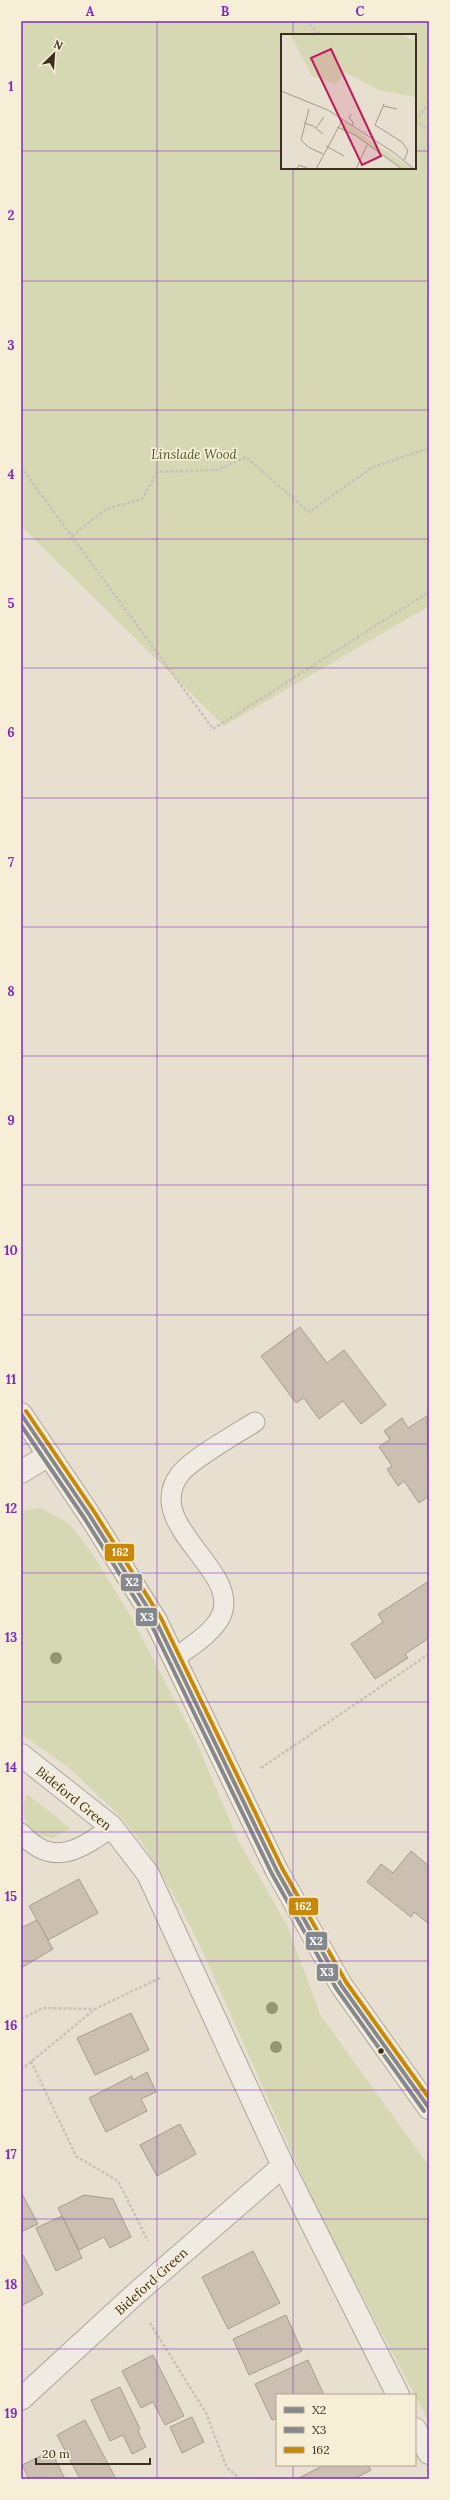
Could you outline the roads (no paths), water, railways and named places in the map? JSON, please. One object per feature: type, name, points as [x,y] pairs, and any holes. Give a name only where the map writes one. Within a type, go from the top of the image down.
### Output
[{"type":"street","points":[[21,1414],[90,1516],[156,1621],[234,1786],[277,1871],[341,1985],[429,2108]]},
{"type":"street","points":[[21,1472],[49,1455]]},
{"type":"street","name":"Bideford Green","points":[[22,1759],[112,1827],[148,1874],[188,1965],[283,2166],[397,2394]]},
{"type":"street","name":"Bideford Green","points":[[21,2399],[162,2270],[283,2166]]},
{"type":"street","points":[[416,2431],[429,2453]]},
{"type":"lane","points":[[174,1659],[212,1628],[221,1615],[223,1603],[218,1579],[173,1516],[171,1501],[174,1487],[179,1475],[189,1465],[255,1422]]},
{"type":"lane","points":[[21,1833],[28,1841],[62,1854],[90,1843],[112,1827]]},
{"type":"park label","name":"Linslade Wood","points":[[194,454]]}]
